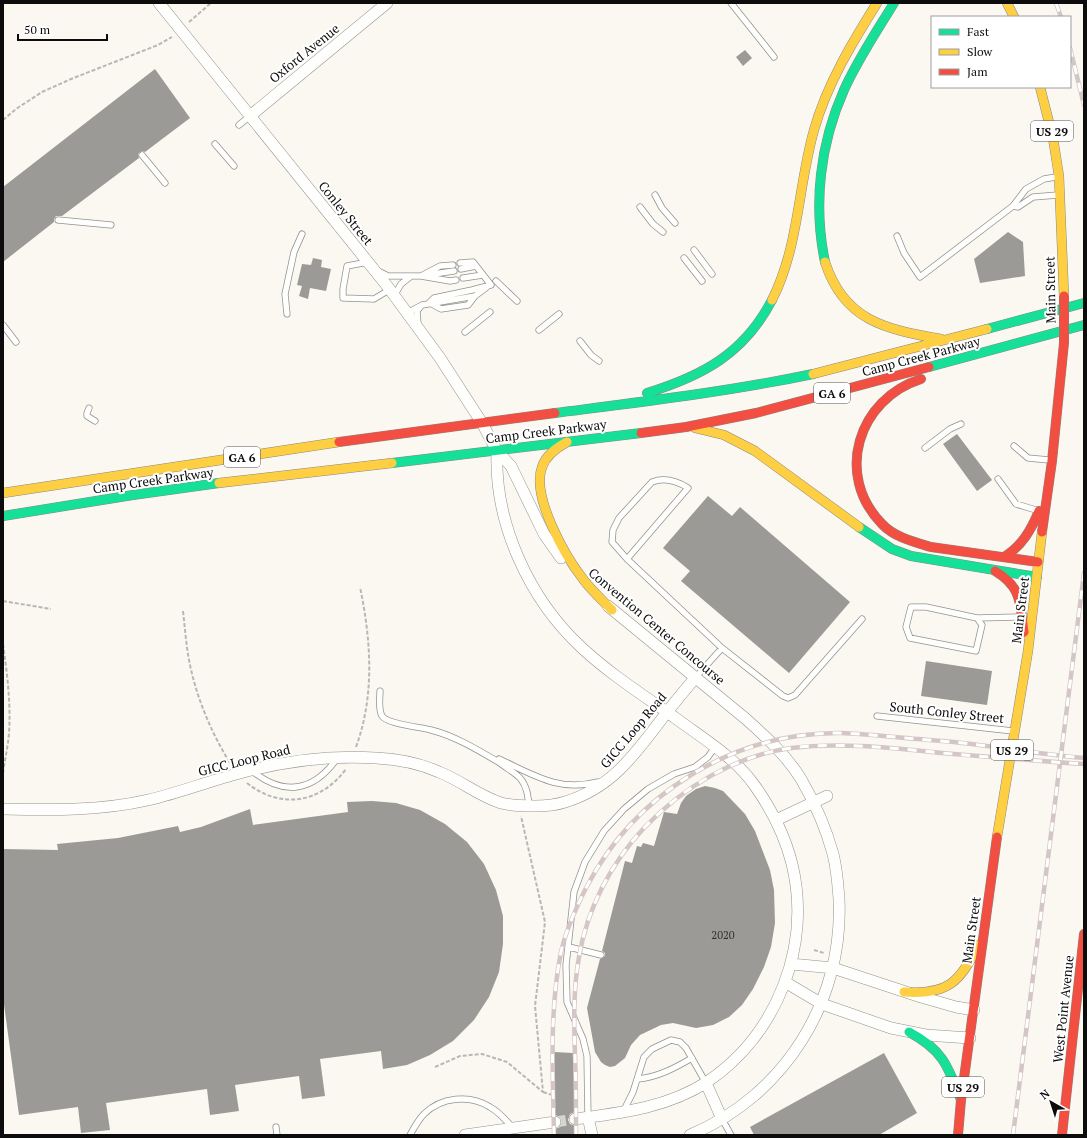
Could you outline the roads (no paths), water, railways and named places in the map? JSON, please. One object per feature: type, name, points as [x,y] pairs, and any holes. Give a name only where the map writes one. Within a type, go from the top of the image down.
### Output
[{"type":"main road","points":[[585,410],[660,389],[692,377],[724,359],[741,344],[757,326],[769,307],[779,286],[786,264],[814,131],[821,107],[831,82],[845,56],[877,3]]},
{"type":"main road","points":[[894,3],[858,63],[845,89],[828,136],[822,161],[820,186],[820,232],[823,255],[829,276],[837,290],[859,313],[887,328],[946,340]]},
{"type":"main road","points":[[1007,3],[1014,16]]},
{"type":"main road","name":"Main Street","points":[[958,1135],[982,935],[1028,651],[1038,562],[1052,461],[1064,343],[1061,195],[1052,132],[1040,88]]},
{"type":"main road","name":"Camp Creek Parkway","points":[[3,493],[369,437],[689,396],[774,382],[840,368],[1084,304]]},
{"type":"main road","name":"Camp Creek Parkway","points":[[3,516],[200,486],[568,442],[686,426],[756,413],[1084,325]]},
{"type":"main road","points":[[976,355],[955,366],[904,385],[878,406],[864,427],[860,438],[856,459],[856,474],[863,498],[883,525],[898,535],[915,543],[931,547],[1038,562]]},
{"type":"main road","points":[[686,426],[724,436],[755,451],[892,549],[911,556],[930,560],[1037,577]]},
{"type":"main road","points":[[568,442],[556,447],[544,461],[540,473],[542,497],[555,530],[573,564],[588,584],[612,610]]},
{"type":"main road","points":[[1004,557],[1017,549],[1024,542],[1039,511],[1049,481]]},
{"type":"main road","points":[[992,569],[1011,581],[1016,590],[1028,651]]},
{"type":"main road","name":"West Point Avenue","points":[[1062,1135],[1084,934]]},
{"type":"main road","points":[[904,992],[918,994],[930,993],[941,990],[954,983],[967,967],[982,935]]},
{"type":"main road","points":[[909,1032],[929,1043],[944,1059],[961,1100]]},
{"type":"street","name":"Conley Street","points":[[159,3],[392,293],[454,377],[497,450]]},
{"type":"street","name":"Oxford Avenue","points":[[250,116],[388,3]]},
{"type":"street","name":"Convention Center Concourse","points":[[497,450],[511,466],[541,528],[555,550],[582,582],[612,610],[766,736],[796,772],[814,802],[825,827],[833,856],[838,884],[839,922],[838,941],[833,968],[822,1004],[809,1030],[794,1054],[774,1078],[751,1099],[722,1119],[690,1135]]},
{"type":"street","points":[[497,450],[496,469],[506,523],[519,558],[536,592],[559,624],[580,647],[597,662],[715,747],[738,767],[753,783],[776,820],[785,841],[792,865],[796,890],[798,915],[791,964],[774,1008],[760,1031],[744,1051],[706,1083],[686,1094],[664,1103],[623,1112],[575,1119]]},
{"type":"street","name":"GICC Loop Road","points":[[3,809],[52,810],[113,806],[176,793],[251,770],[296,761],[352,757],[399,760],[420,765],[440,772],[499,802],[523,806],[546,806],[563,803],[581,797],[598,788],[615,775],[630,759],[696,678]]},
{"type":"street","points":[[776,820],[827,796]]},
{"type":"street","points":[[791,964],[833,968],[904,992],[956,1007],[974,1010]]},
{"type":"street","points":[[785,982],[822,1004],[891,1028],[926,1035],[970,1038]]},
{"type":"street","points":[[706,1083],[722,1119]]},
{"type":"street","points":[[588,1117],[592,1135]]},
{"type":"street","points":[[464,1135],[555,1122]]},
{"type":"lane","points":[[731,3],[774,57]]},
{"type":"lane","name":"Oxford Avenue","points":[[239,125],[250,116]]},
{"type":"lane","points":[[215,144],[234,166]]},
{"type":"lane","points":[[142,155],[165,183]]},
{"type":"lane","points":[[897,236],[904,253],[920,277],[1013,206],[1026,189],[1044,179],[1059,176]]},
{"type":"lane","points":[[655,195],[662,208],[675,223]]},
{"type":"lane","points":[[1013,206],[1018,207],[1033,197],[1061,195]]},
{"type":"lane","points":[[640,207],[653,224],[663,232]]},
{"type":"lane","points":[[58,220],[111,225]]},
{"type":"lane","points":[[287,314],[285,294],[294,252],[302,234]]},
{"type":"lane","points":[[694,250],[712,274]]},
{"type":"lane","points":[[684,258],[702,281]]},
{"type":"lane","points":[[411,276],[392,293],[374,299],[343,298],[346,266],[361,264],[370,265],[388,276],[411,276],[421,276],[454,271]]},
{"type":"lane","points":[[461,266],[475,264],[490,285]]},
{"type":"lane","points":[[421,276],[440,266],[453,265]]},
{"type":"lane","points":[[463,278],[483,275]]},
{"type":"lane","points":[[421,276],[450,281],[456,280]]},
{"type":"lane","points":[[496,281],[516,301]]},
{"type":"lane","points":[[407,313],[428,304],[475,296],[490,285]]},
{"type":"lane","points":[[418,328],[418,311],[434,298],[490,285]]},
{"type":"lane","points":[[465,332],[490,312]]},
{"type":"lane","points":[[539,330],[559,314]]},
{"type":"lane","points":[[3,325],[16,342]]},
{"type":"lane","points":[[580,341],[591,355],[599,362]]},
{"type":"lane","points":[[89,408],[87,416],[95,421]]},
{"type":"lane","points":[[925,448],[961,424]]},
{"type":"lane","points":[[1014,446],[1028,458],[1052,461]]},
{"type":"lane","points":[[627,559],[688,488],[678,482],[669,480],[658,479],[652,482],[619,518],[613,530],[612,542],[627,559],[722,648],[783,696],[788,698],[795,695],[862,619]]},
{"type":"lane","points":[[998,480],[1016,504],[1039,511]]},
{"type":"lane","points":[[977,618],[982,625],[976,651],[910,638],[906,627],[911,607],[926,607],[977,618],[1022,617]]},
{"type":"lane","points":[[696,678],[722,648]]},
{"type":"lane","points":[[380,692],[380,709],[386,720],[394,723],[432,730],[450,736],[544,780],[572,786],[587,785],[600,782],[615,775]]},
{"type":"lane","name":"South Conley Street","points":[[877,716],[1015,731]]},
{"type":"lane","points":[[471,746],[506,767],[520,778],[525,786],[527,794],[523,806]]},
{"type":"lane","points":[[588,1117],[587,1056],[581,1034],[567,1002],[566,965],[574,892],[585,862],[604,831],[624,809],[648,790],[674,774],[695,767],[708,757],[715,747]]},
{"type":"lane","points":[[251,770],[261,778],[273,784],[285,787],[299,787],[312,784],[322,777],[338,758]]},
{"type":"lane","points":[[569,947],[601,955]]},
{"type":"lane","points":[[623,1112],[638,1079],[644,1057],[652,1049],[671,1040],[680,1042],[686,1048],[706,1083]]},
{"type":"lane","points":[[638,1079],[659,1075],[692,1058]]},
{"type":"lane","points":[[410,1135],[424,1114],[438,1104],[455,1098],[474,1100],[489,1106],[503,1116],[513,1128]]},
{"type":"lane","points":[[722,1119],[732,1135]]},
{"type":"lane","points":[[276,1127],[277,1135]]},
{"type":"tunnel","points":[[555,1122],[575,1119]]},
{"type":"railway","points":[[1056,3],[1061,16]]},
{"type":"railway","points":[[1071,52],[1084,105]]},
{"type":"railway","points":[[1013,1135],[1084,573]]},
{"type":"railway","points":[[554,1135],[553,1020],[557,975],[561,952],[575,911],[586,888],[607,854],[631,824],[660,797],[692,774],[726,757],[763,743],[801,735],[841,733],[964,743],[1084,758]]},
{"type":"railway","points":[[576,1135],[575,994],[579,957],[588,922],[594,904],[621,856],[644,828],[676,799],[711,776],[750,758],[770,752],[810,746],[866,746],[1084,764]]}]
